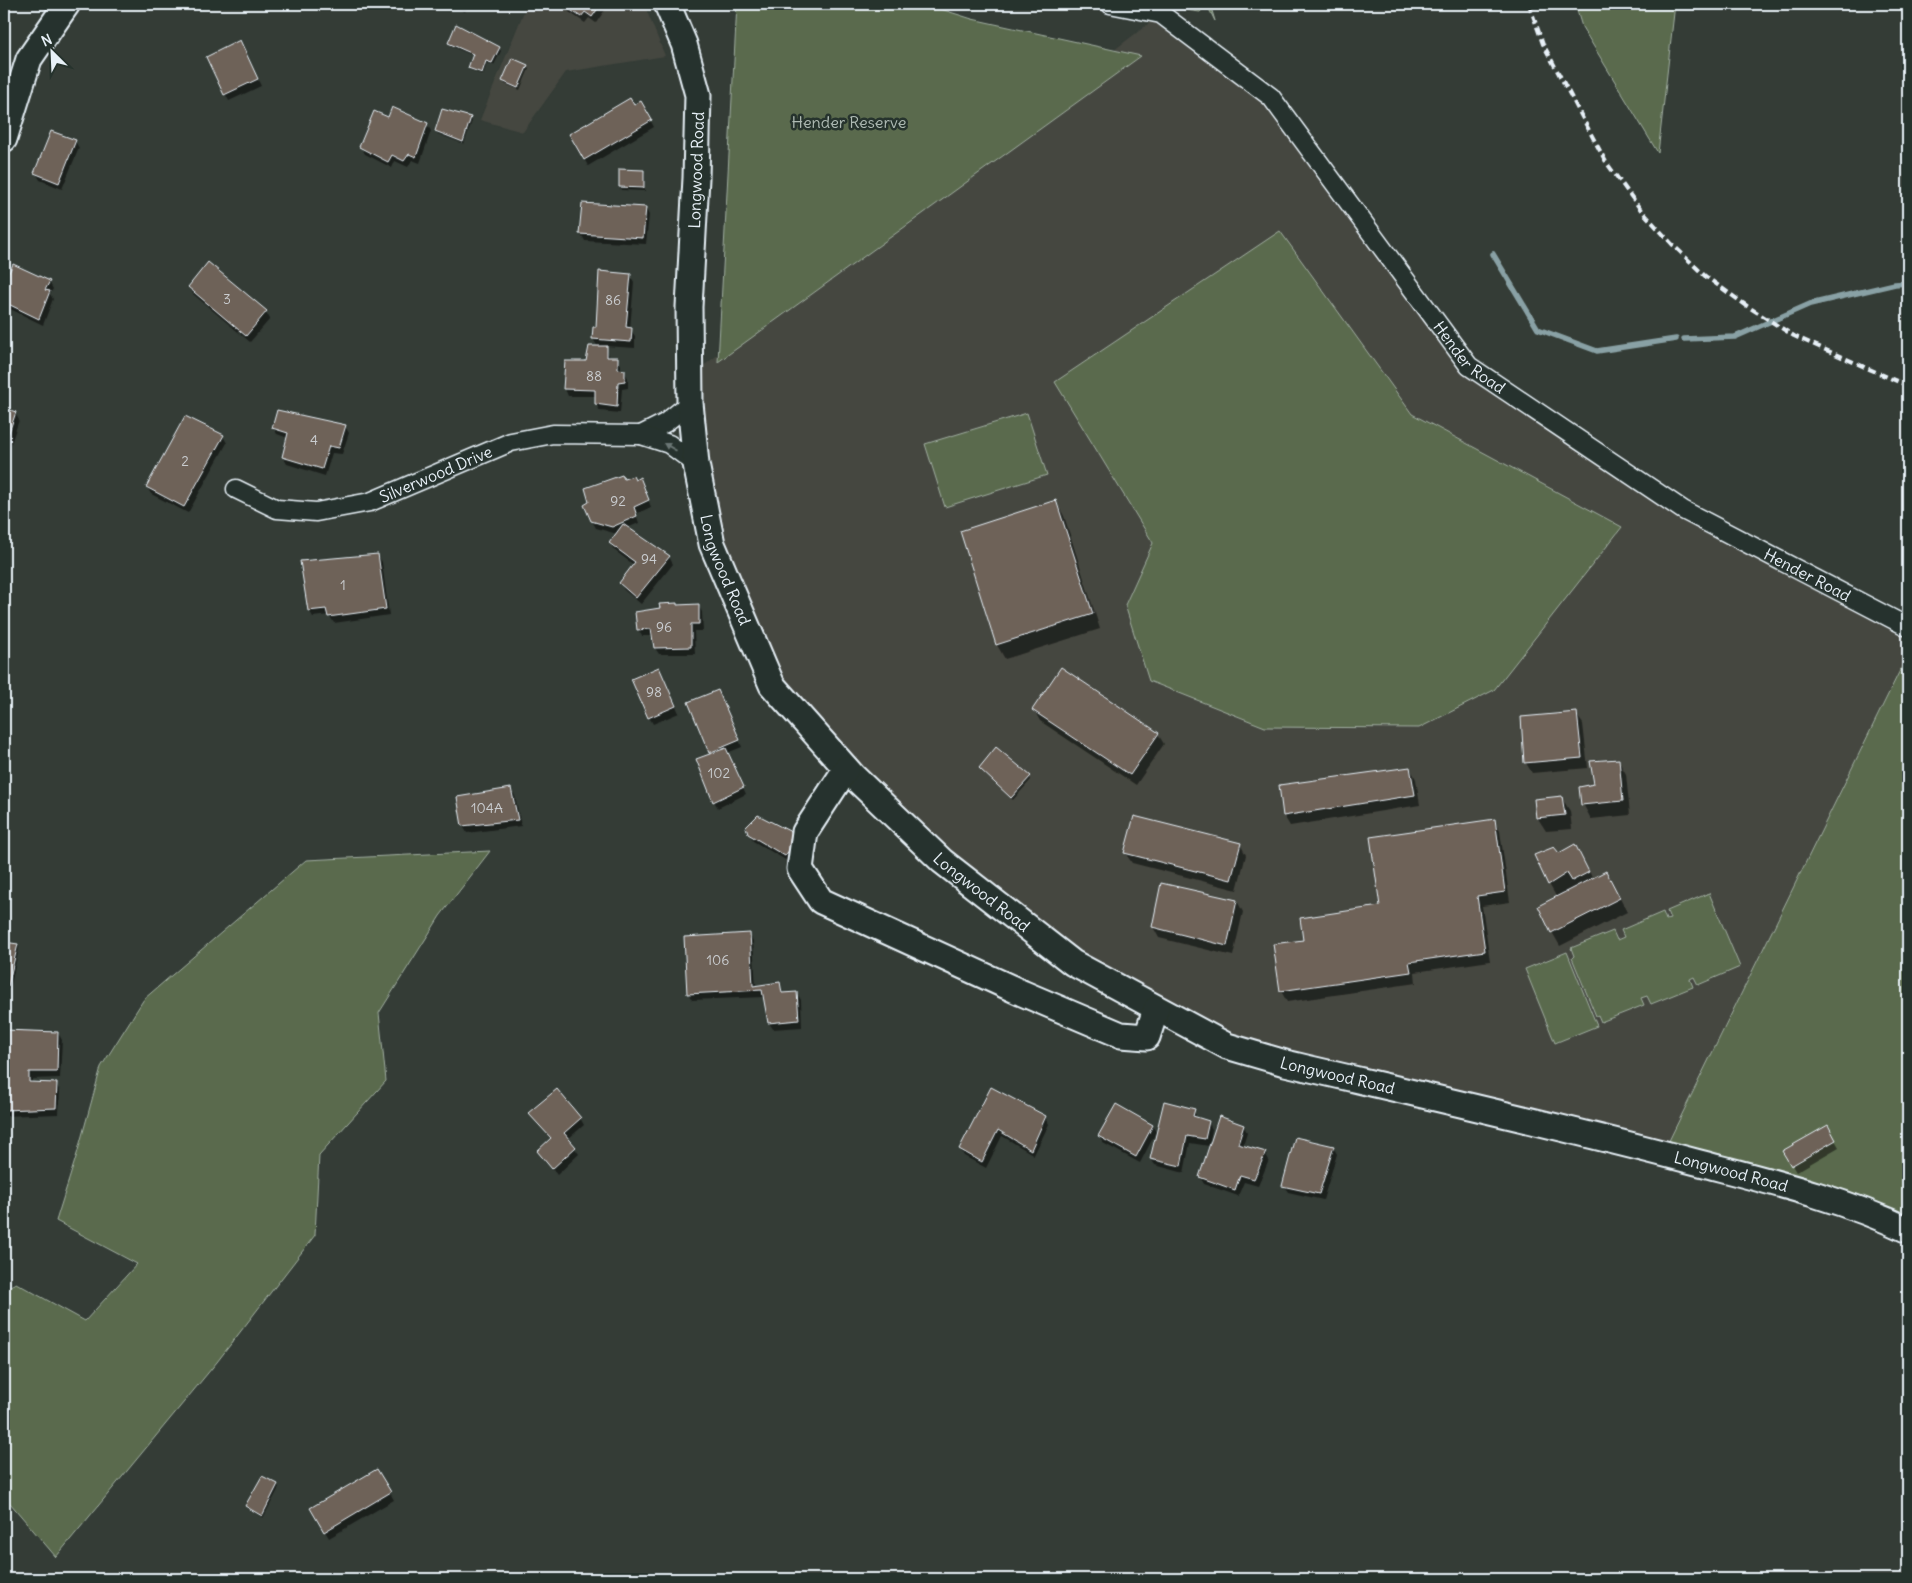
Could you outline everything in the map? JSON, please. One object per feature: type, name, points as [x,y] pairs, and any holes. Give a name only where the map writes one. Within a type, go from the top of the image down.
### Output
[{"type":"street","points":[[4,139],[29,59],[67,4]]},
{"type":"street","name":"Longwood Road","points":[[667,4],[684,44],[698,95],[696,178],[689,307],[690,403],[696,464],[712,544],[772,685],[846,769],[942,861],[1073,963],[1227,1046],[1285,1063],[1709,1166],[1832,1200],[1908,1230]]},
{"type":"street","name":"Hender Road","points":[[1110,4],[1161,14],[1271,97],[1469,366],[1683,510],[1908,627]]},
{"type":"street","name":"Silverwood Drive","points":[[641,435],[665,423],[690,403]]},
{"type":"street","name":"Silverwood Drive","points":[[236,489],[277,509],[316,512],[370,502],[511,442],[553,434],[641,435],[669,444],[696,464]]},
{"type":"street","points":[[846,769],[805,832],[800,869],[821,901],[987,977],[1122,1035],[1147,1037],[1156,1009]]},
{"type":"shaded area","points":[[527,4],[644,4],[665,56],[566,72],[523,132],[480,120]]},
{"type":"shaded area","points":[[1161,14],[1271,97],[1469,366],[1683,509],[1908,627],[1908,654],[1663,1153],[1285,1063],[1156,1009],[942,861],[772,685],[712,544],[689,377]]},
{"type":"green space","name":"Hender Reserve","points":[[737,4],[925,4],[972,19],[1141,56],[718,362]]},
{"type":"green space","points":[[1142,4],[1210,4],[1215,21],[1207,5],[1200,12]]},
{"type":"green space","points":[[1575,4],[1675,4],[1658,153],[1582,27]]},
{"type":"green space","points":[[1280,231],[1412,414],[1622,527],[1494,690],[1419,728],[1265,727],[1149,681],[1125,605],[1153,543],[1055,382]]},
{"type":"green space","points":[[1027,413],[1047,475],[945,507],[925,444]]},
{"type":"green space","points":[[1908,654],[1908,1230],[1663,1153]]},
{"type":"green space","points":[[490,851],[440,916],[379,1013],[386,1081],[319,1155],[315,1235],[217,1362],[56,1557],[4,1496],[4,1289],[16,1283],[85,1321],[137,1264],[56,1221],[101,1067],[144,999],[306,860]]},
{"type":"green space","points":[[1709,893],[1740,967],[1698,985],[1694,977],[1690,979],[1693,987],[1651,1004],[1647,996],[1641,998],[1644,1005],[1601,1022],[1598,1015],[1596,1016],[1572,958],[1574,956],[1571,948],[1613,931],[1617,940],[1624,937],[1621,930],[1663,912],[1666,920],[1670,919],[1667,911]]},
{"type":"green space","points":[[1567,952],[1597,1026],[1555,1043],[1525,969]]},
{"type":"building","points":[[564,4],[601,4],[592,17],[585,12],[581,17]]},
{"type":"building","points":[[456,24],[500,47],[492,63],[486,61],[482,73],[468,68],[473,54],[448,43]]},
{"type":"building","points":[[240,40],[258,79],[224,95],[206,57]]},
{"type":"building","points":[[512,58],[528,65],[518,88],[502,81]]},
{"type":"building","points":[[630,98],[634,105],[641,101],[652,120],[584,160],[569,134]]},
{"type":"building","points":[[392,107],[428,123],[416,157],[409,154],[404,161],[392,155],[388,162],[359,147],[374,111],[388,117]]},
{"type":"building","points":[[442,109],[471,117],[463,142],[435,131]]},
{"type":"building","points":[[51,131],[76,140],[59,183],[34,173]]},
{"type":"building","points":[[619,169],[644,170],[644,188],[619,187]]},
{"type":"building","points":[[582,203],[646,207],[643,238],[579,234]]},
{"type":"building","points":[[208,262],[267,311],[246,336],[188,287]]},
{"type":"building","points":[[13,264],[50,281],[45,290],[50,291],[39,319],[4,302],[4,283]]},
{"type":"building","points":[[599,271],[631,274],[626,327],[632,328],[631,342],[592,339],[593,327],[596,327]]},
{"type":"building","points":[[589,346],[607,346],[607,357],[618,357],[618,369],[625,370],[625,381],[618,382],[617,407],[595,404],[595,390],[563,389],[565,361],[586,361]]},
{"type":"building","points":[[4,408],[16,412],[4,447]]},
{"type":"building","points":[[277,410],[346,425],[339,448],[329,446],[322,469],[282,457],[288,433],[272,428]]},
{"type":"building","points":[[185,416],[224,435],[184,507],[146,487]]},
{"type":"building","points":[[622,475],[624,479],[633,476],[635,480],[640,477],[649,500],[634,507],[637,516],[612,527],[591,521],[584,505],[589,502],[585,488]]},
{"type":"building","points":[[1056,500],[1093,614],[996,645],[960,531]]},
{"type":"building","points":[[623,524],[670,556],[636,598],[619,583],[635,562],[609,543]]},
{"type":"building","points":[[378,554],[386,609],[328,617],[326,609],[308,611],[300,561]]},
{"type":"building","points":[[677,603],[677,605],[699,604],[699,624],[691,624],[691,647],[654,648],[651,629],[637,630],[635,612],[660,608],[659,604]]},
{"type":"building","points":[[659,667],[676,706],[648,718],[631,679]]},
{"type":"building","points":[[1061,667],[1159,733],[1130,775],[1032,710]]},
{"type":"building","points":[[718,690],[740,740],[709,753],[688,702]]},
{"type":"building","points":[[1577,712],[1582,758],[1524,763],[1521,717]]},
{"type":"building","points":[[996,747],[1031,776],[1011,798],[979,768]]},
{"type":"building","points":[[726,748],[744,787],[713,802],[696,759]]},
{"type":"building","points":[[1619,759],[1623,801],[1581,805],[1579,787],[1594,784],[1590,761]]},
{"type":"building","points":[[1410,767],[1415,795],[1283,816],[1279,785]]},
{"type":"building","points":[[511,788],[518,820],[462,826],[457,797]]},
{"type":"building","points":[[1562,796],[1565,815],[1536,818],[1534,799]]},
{"type":"building","points":[[758,815],[799,836],[785,856],[748,834],[746,827]]},
{"type":"building","points":[[1134,816],[1241,843],[1231,880],[1124,853]]},
{"type":"building","points":[[1495,819],[1505,892],[1477,896],[1485,951],[1409,962],[1411,972],[1280,991],[1273,944],[1303,940],[1300,918],[1380,906],[1370,837]]},
{"type":"building","points":[[1575,844],[1589,872],[1572,881],[1567,873],[1548,885],[1534,855],[1554,847],[1559,853]]},
{"type":"building","points":[[1606,871],[1620,898],[1551,933],[1538,906]]},
{"type":"building","points":[[1161,883],[1237,900],[1227,946],[1152,927]]},
{"type":"building","points":[[750,933],[753,986],[780,982],[782,993],[797,992],[799,1020],[768,1023],[762,990],[687,994],[684,937]]},
{"type":"building","points":[[4,942],[18,944],[8,986],[4,985]]},
{"type":"building","points":[[4,1030],[58,1032],[57,1072],[29,1072],[29,1082],[57,1083],[56,1108],[4,1110]]},
{"type":"building","points":[[991,1087],[1046,1116],[1031,1150],[998,1130],[982,1162],[959,1149]]},
{"type":"building","points":[[557,1089],[581,1118],[564,1133],[576,1147],[552,1169],[537,1151],[551,1138],[528,1113]]},
{"type":"building","points":[[1164,1101],[1195,1109],[1193,1116],[1209,1121],[1205,1139],[1187,1136],[1181,1166],[1150,1159]]},
{"type":"building","points":[[1116,1104],[1153,1125],[1136,1157],[1098,1136]]},
{"type":"building","points":[[1219,1116],[1244,1125],[1238,1144],[1266,1152],[1254,1179],[1240,1175],[1235,1190],[1199,1177]]},
{"type":"building","points":[[1828,1125],[1836,1140],[1791,1166],[1782,1151]]},
{"type":"building","points":[[1295,1137],[1334,1146],[1319,1194],[1282,1186]]},
{"type":"building","points":[[377,1469],[391,1492],[324,1532],[310,1508]]},
{"type":"building","points":[[262,1476],[278,1484],[262,1516],[245,1506]]},
{"type":"waterway","points":[[1493,254],[1538,329],[1597,351],[1676,339]]},
{"type":"waterway","points":[[1684,339],[1735,337],[1810,304],[1895,284],[1908,283]]},
{"type":"railway","points":[[1529,4],[1543,44],[1606,162],[1641,210],[1672,244],[1705,276],[1794,336],[1908,386]]}]
